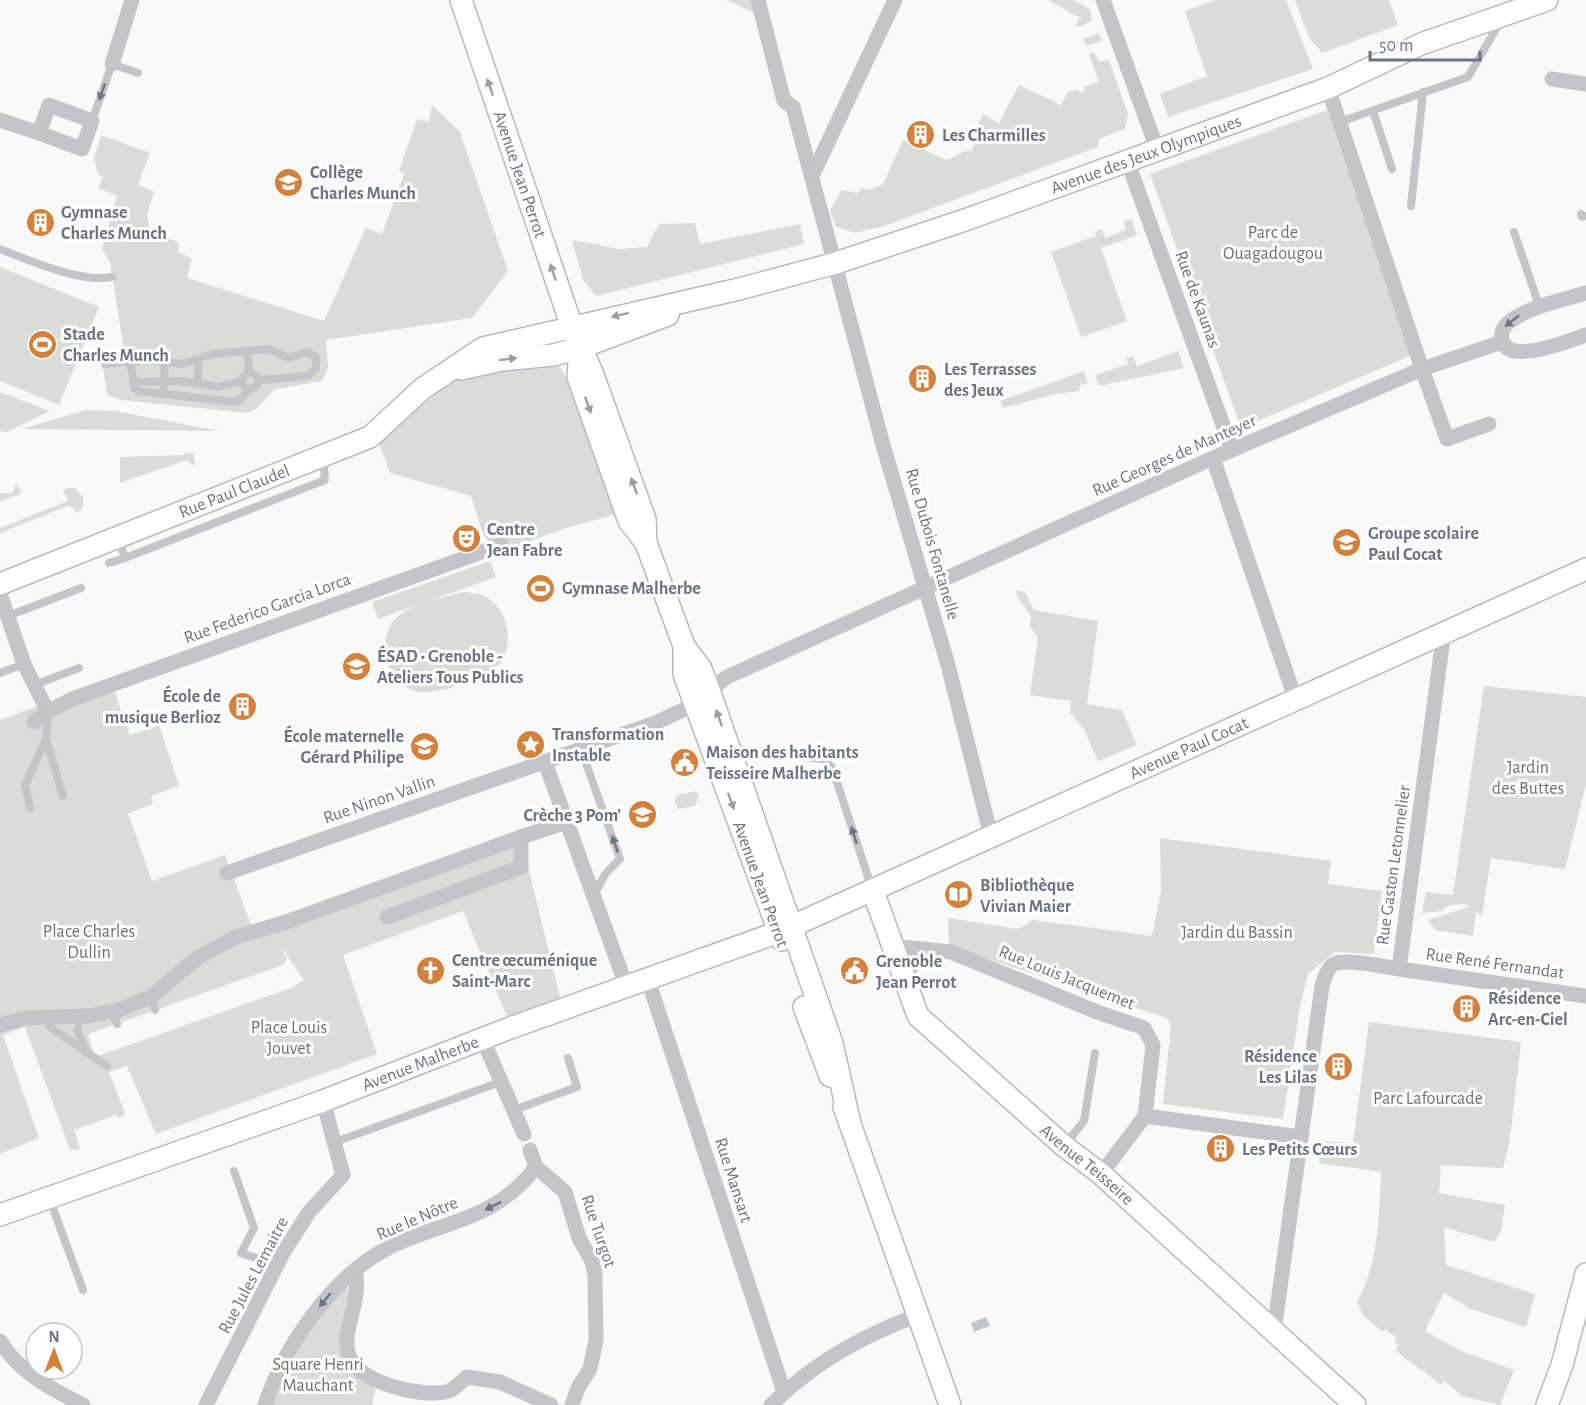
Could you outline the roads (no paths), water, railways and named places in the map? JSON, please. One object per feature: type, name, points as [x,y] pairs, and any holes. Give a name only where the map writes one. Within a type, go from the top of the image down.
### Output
[{"type":"main road","name":"Avenue Jean Perrot","points":[[460,0],[572,327],[592,372],[645,519],[646,543],[684,646],[684,674],[702,696],[730,749],[785,929]]},
{"type":"main road","name":"Avenue des Jeux Olympiques","points":[[572,327],[739,289],[836,263],[965,220],[1328,88],[1421,44],[1547,0]]},
{"type":"main road","name":"Avenue des Jeux Olympiques","points":[[580,348],[739,289]]},
{"type":"main road","name":"Rue Paul Claudel","points":[[0,584],[370,437],[422,389],[451,372],[483,348],[572,327]]},
{"type":"main road","name":"Rue Paul Claudel","points":[[451,372],[502,360],[553,355],[580,348]]},
{"type":"main road","name":"Avenue Paul Cocat","points":[[785,929],[1296,701],[1444,631],[1586,568]]},
{"type":"main road","name":"Avenue Jean Perrot","points":[[702,696],[785,929],[832,1043],[849,1119],[950,1405]]},
{"type":"main road","name":"Avenue Teisseire","points":[[873,891],[903,980],[918,1016],[1064,1146],[1101,1174],[1354,1405]]},
{"type":"main road","name":"Avenue Malherbe","points":[[0,1215],[323,1101],[785,929]]},
{"type":"main road","points":[[1547,1405],[1562,1365],[1586,1275]]},
{"type":"street","points":[[112,64],[132,0]]},
{"type":"street","name":"Rue Dubois Fontanelle","points":[[758,0],[784,101],[793,107],[813,174],[883,445],[948,665],[991,836]]},
{"type":"street","points":[[813,174],[895,0]]},
{"type":"street","points":[[1103,0],[1157,149]]},
{"type":"street","points":[[1551,79],[1586,84]]},
{"type":"street","points":[[1328,88],[1447,439],[1490,424]]},
{"type":"street","points":[[0,120],[82,149],[92,121],[49,105],[39,133]]},
{"type":"street","name":"Rue de Kaunas","points":[[1127,160],[1232,450]]},
{"type":"street","points":[[1586,293],[1521,314],[1508,323],[1502,333],[1502,342],[1507,348],[1531,352],[1586,335]]},
{"type":"street","name":"Rue Georges de Manteyer","points":[[702,696],[727,676],[1213,458],[1422,369],[1502,342]]},
{"type":"street","points":[[1213,458],[1296,701]]},
{"type":"street","name":"Rue Federico Garcia Lorca","points":[[34,722],[72,699],[501,545]]},
{"type":"street","points":[[0,594],[6,624],[48,712]]},
{"type":"street","name":"Rue Gaston Letonnelier","points":[[1274,1331],[1322,986],[1326,972],[1334,964],[1345,962],[1399,969],[1444,631]]},
{"type":"street","name":"Rue Ninon Vallin","points":[[227,873],[655,723],[702,696]]},
{"type":"street","points":[[545,762],[595,893],[627,988]]},
{"type":"street","points":[[0,1026],[25,1018],[80,1016],[114,1018],[153,1004],[197,958],[236,937],[286,922],[567,822]]},
{"type":"street","points":[[387,917],[521,867],[522,837]]},
{"type":"street","name":"Rue Louis Jacquemet","points":[[892,946],[951,952],[1097,1012],[1144,1028],[1153,1046],[1145,1116]]},
{"type":"street","points":[[903,980],[922,950]]},
{"type":"street","name":"Rue René Fernandat","points":[[1399,969],[1586,996]]},
{"type":"street","name":"Rue Mansart","points":[[648,980],[784,1392]]},
{"type":"street","points":[[483,1040],[524,1134]]},
{"type":"street","name":"Rue Jules Lemaitre","points":[[206,1405],[277,1265],[309,1212],[343,1175],[323,1101]]},
{"type":"street","points":[[1101,1174],[1145,1116],[1301,1137]]},
{"type":"street","name":"Rue Turgot","points":[[530,1150],[536,1167],[565,1192],[579,1238],[592,1261],[595,1275],[596,1340],[590,1369],[578,1388],[572,1405]]},
{"type":"street","name":"Rue le Nôtre","points":[[265,1405],[270,1390],[298,1336],[329,1294],[386,1250],[499,1204],[536,1167]]},
{"type":"street","points":[[356,1272],[356,1296],[349,1328],[348,1348],[350,1358],[356,1366],[377,1382],[425,1393],[450,1391],[467,1377],[500,1382],[551,1405]]},
{"type":"street","points":[[771,1405],[784,1392],[832,1356],[880,1329],[919,1315]]},
{"type":"street","points":[[0,1341],[8,1355],[37,1381],[83,1405]]},
{"type":"lane","points":[[1340,123],[1468,77],[1504,15]]},
{"type":"lane","points":[[92,121],[112,64],[138,73]]},
{"type":"lane","points":[[1411,206],[1423,92]]},
{"type":"lane","points":[[1372,111],[1392,169]]},
{"type":"lane","points":[[1514,232],[1540,308]]},
{"type":"lane","points":[[0,249],[36,263],[98,279],[112,277]]},
{"type":"lane","points":[[105,364],[151,360],[182,364],[213,354],[269,349],[289,358],[308,352],[316,357],[316,368],[308,376],[259,380],[249,372],[247,351]]},
{"type":"lane","points":[[198,360],[198,384]]},
{"type":"lane","points":[[130,361],[133,382],[138,391],[219,400],[240,400],[249,389],[255,388],[259,380]]},
{"type":"lane","points":[[163,394],[165,363]]},
{"type":"lane","points":[[133,382],[164,380],[219,387],[241,381],[249,372]]},
{"type":"lane","points":[[241,381],[249,389]]},
{"type":"lane","points":[[219,387],[219,400]]},
{"type":"lane","points":[[109,563],[325,480],[323,457]]},
{"type":"lane","points":[[118,538],[125,558]]},
{"type":"lane","points":[[6,624],[81,588]]},
{"type":"lane","points":[[0,673],[24,664]]},
{"type":"lane","points":[[34,685],[79,668]]},
{"type":"lane","points":[[30,808],[25,785],[46,739],[48,712]]},
{"type":"lane","points":[[46,739],[63,796]]},
{"type":"lane","points":[[582,749],[620,859],[606,873],[595,893]]},
{"type":"lane","points":[[730,749],[822,759],[832,767],[873,891]]},
{"type":"lane","points":[[80,1016],[77,1030],[87,1055]]},
{"type":"lane","points":[[50,1027],[87,1055],[107,1066]]},
{"type":"lane","points":[[1064,1146],[1084,1120],[1095,1053]]},
{"type":"lane","points":[[514,1110],[577,1087],[568,1058]]},
{"type":"lane","points":[[335,1142],[503,1082]]},
{"type":"lane","points":[[234,1171],[254,1228],[241,1252],[277,1265]]},
{"type":"lane","points":[[50,1198],[83,1290]]},
{"type":"place","name":"Les Charmilles","points":[[921,135]]},
{"type":"place","name":"Collège Charles Munch","points":[[289,182]]},
{"type":"place","name":"Gymnase Charles Munch","points":[[40,222]]},
{"type":"place","name":"Stade Charles Munch","points":[[42,344]]},
{"type":"place","name":"Les Terrasses des Jeux","points":[[923,379]]},
{"type":"place","name":"Centre Jean Fabre","points":[[466,539]]},
{"type":"place","name":"Groupe scolaire Paul Cocat","points":[[1347,543]]},
{"type":"place","name":"Gymnase Malherbe","points":[[541,588]]},
{"type":"place","name":"ÉSAD • Grenoble - Ateliers Tous Publics","points":[[356,666]]},
{"type":"place","name":"École de musique Berlioz","points":[[242,706]]},
{"type":"place","name":"Transformation Instable","points":[[531,744]]},
{"type":"place","name":"École maternelle Gérard Philipe","points":[[425,746]]},
{"type":"place","name":"Maison des habitants Teisseire Malherbe","points":[[685,762]]},
{"type":"place","name":"Crèche 3 Pom'","points":[[642,815]]},
{"type":"place","name":"Bibliothèque Vivian Maier","points":[[959,895]]},
{"type":"place","name":"Centre œcuménique Saint-Marc","points":[[431,970]]},
{"type":"place","name":"Grenoble Jean Perrot","points":[[855,971]]},
{"type":"place","name":"Résidence Arc-en-Ciel","points":[[1467,1008]]},
{"type":"place","name":"Résidence Les Lilas","points":[[1338,1066]]},
{"type":"place","name":"Les Petits Cœurs","points":[[1221,1149]]},
{"type":"park label","name":"Parc de Ouagadougou","points":[[1273,242]]},
{"type":"park label","name":"Jardin des Buttes","points":[[1528,777]]},
{"type":"park label","name":"Jardin du Bassin","points":[[1237,932]]},
{"type":"park label","name":"Place Charles Dullin","points":[[89,941]]},
{"type":"park label","name":"Place Louis Jouvet","points":[[289,1037]]},
{"type":"park label","name":"Parc Lafourcade","points":[[1428,1098]]},
{"type":"park label","name":"Square Henri Mauchant","points":[[318,1374]]}]
